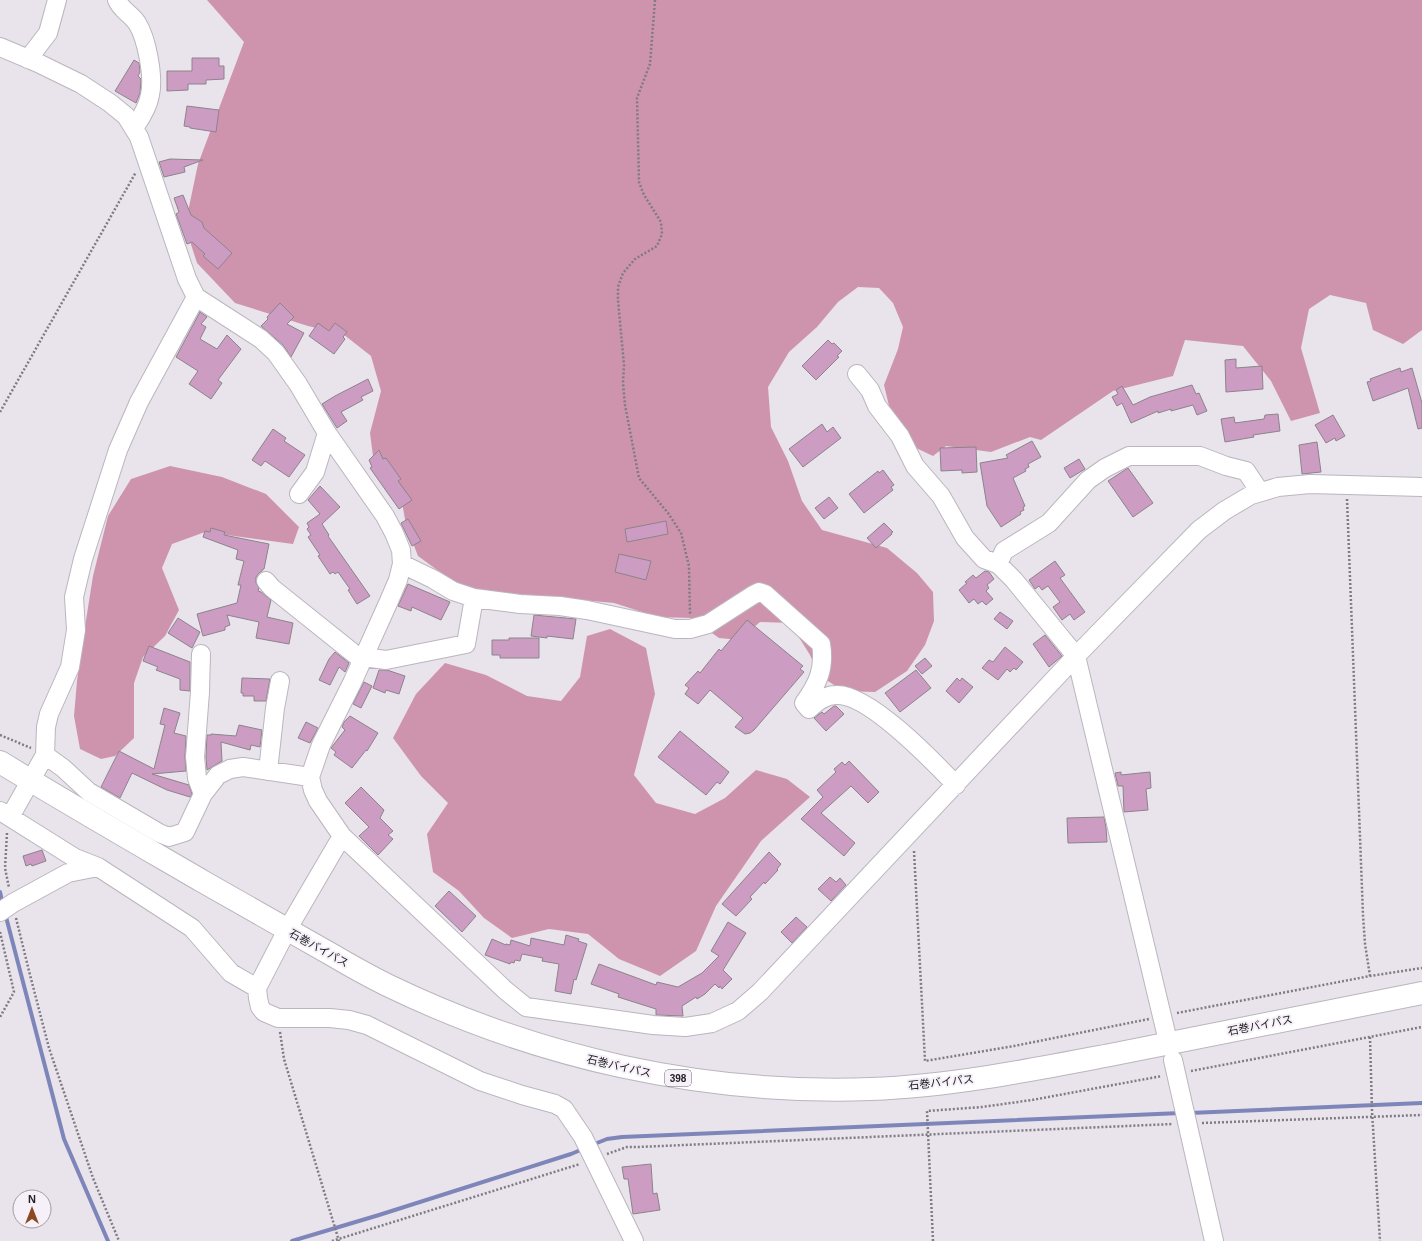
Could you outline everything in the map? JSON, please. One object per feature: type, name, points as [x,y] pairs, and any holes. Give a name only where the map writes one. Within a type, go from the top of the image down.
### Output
[{"type":"highway","name":"石巻バイパス","points":[[0,762],[287,930],[385,984],[496,1030],[549,1048],[599,1062],[665,1076],[734,1085],[808,1089],[872,1089],[968,1080],[1014,1073],[1422,993]]},
{"type":"street","points":[[28,59],[48,33],[57,0]]},
{"type":"street","points":[[117,0],[120,6],[136,22],[141,31],[151,76],[150,95],[146,110],[134,128]]},
{"type":"street","points":[[0,47],[81,84],[110,103],[126,116],[139,137],[146,155],[187,279],[196,297],[261,339],[276,353],[298,384],[327,433],[385,516],[401,550],[402,564],[398,580],[363,659],[321,745],[310,777],[313,790],[318,801],[342,836],[461,950],[526,1007],[652,1025],[685,1027],[712,1023],[738,1011],[755,997],[913,831],[1076,656],[1200,530],[1224,511],[1251,495],[1278,487],[1310,484],[1422,487]]},
{"type":"street","points":[[196,297],[139,402],[118,450],[83,559],[74,597],[76,630],[70,667],[49,714],[46,727],[45,755],[31,781],[5,814],[74,858],[98,867],[192,928],[231,973],[257,988]]},
{"type":"street","points":[[857,374],[870,390],[877,406],[900,436],[915,466],[941,496],[965,538],[984,559],[998,564],[1014,580],[1076,656],[1164,1024]]},
{"type":"street","points":[[298,494],[315,472],[327,433]]},
{"type":"street","points":[[998,564],[1004,551],[1049,523],[1088,480],[1105,468],[1129,456],[1200,456],[1226,466],[1246,471],[1260,492]]},
{"type":"street","points":[[402,564],[433,579],[453,591],[474,598],[587,610],[675,629],[690,629],[708,624],[753,595],[759,592],[765,594],[821,644],[822,664],[818,678],[815,688],[804,703],[810,709],[820,700],[828,696],[845,695],[858,700],[891,724],[935,763],[956,785]]},
{"type":"street","points":[[266,581],[272,588],[363,659],[386,660],[466,644],[474,598]]},
{"type":"street","points":[[201,654],[195,758],[198,778],[203,794]]},
{"type":"street","points":[[268,771],[275,708],[280,681]]},
{"type":"street","points":[[45,755],[63,768],[89,792],[158,833],[169,837],[185,832],[203,794],[218,775],[230,768],[243,767],[310,777]]},
{"type":"street","points":[[342,836],[287,930],[257,988],[260,1007],[264,1012],[278,1018],[330,1018],[349,1020],[367,1025],[480,1081],[555,1104],[564,1109],[589,1150],[634,1241]]},
{"type":"street","points":[[7,907],[68,873],[98,867]]},
{"type":"street","points":[[1173,1060],[1214,1241]]},
{"type":"path","points":[[655,0],[650,64],[637,98],[639,182],[644,195],[661,222],[662,234],[657,246],[636,259],[623,273],[618,287],[618,300],[624,365],[623,383],[625,406],[639,478],[668,513],[680,533],[689,566],[690,629]]},
{"type":"path","points":[[0,412],[146,155]]},
{"type":"path","points":[[1347,484],[1363,915],[1365,944],[1370,976]]},
{"type":"path","points":[[0,734],[45,755]]},
{"type":"path","points":[[5,814],[8,826],[5,868],[7,907],[29,971],[49,1048],[93,1178],[119,1241]]},
{"type":"path","points":[[913,831],[925,1061],[1014,1046],[1164,1024],[1370,976],[1422,968]]},
{"type":"path","points":[[0,932],[14,992],[0,1017]]},
{"type":"path","points":[[278,1018],[284,1059],[338,1240]]},
{"type":"path","points":[[1370,1037],[1372,1111],[1380,1241]]},
{"type":"path","points":[[927,1115],[933,1241]]},
{"type":"path","points":[[332,1241],[589,1150],[614,1151],[632,1147],[928,1133],[1186,1115],[1373,1117],[1422,1115]]},
{"type":"shaded area","points":[[207,0],[1422,0],[1422,330],[1403,344],[1373,330],[1366,303],[1330,295],[1309,309],[1301,348],[1320,413],[1291,421],[1271,381],[1243,346],[1185,340],[1173,376],[1113,391],[1041,440],[1030,437],[991,452],[946,446],[933,456],[914,447],[890,410],[884,385],[898,349],[903,327],[893,303],[879,288],[858,287],[838,302],[817,327],[789,352],[768,387],[771,427],[788,461],[802,501],[822,530],[887,548],[917,573],[933,592],[934,621],[925,645],[907,671],[875,692],[843,691],[819,675],[810,655],[790,623],[760,622],[739,640],[719,638],[691,618],[658,617],[614,603],[465,589],[418,556],[406,525],[400,491],[374,464],[370,433],[381,391],[371,356],[343,334],[308,326],[235,303],[197,263],[185,226],[198,164],[244,42]]},
{"type":"shaded area","points":[[170,466],[222,477],[266,494],[299,527],[293,544],[205,532],[172,544],[162,568],[179,610],[165,636],[143,657],[134,683],[134,738],[115,756],[101,759],[80,749],[74,716],[77,681],[93,576],[108,516],[131,479]]},
{"type":"shaded area","points":[[610,629],[646,648],[655,694],[634,775],[656,803],[695,814],[725,798],[756,770],[787,779],[810,797],[761,841],[716,906],[696,951],[660,976],[619,959],[588,934],[549,929],[512,938],[484,918],[459,891],[433,872],[427,834],[448,803],[421,776],[393,738],[416,694],[445,663],[486,675],[527,696],[561,701],[580,677],[587,636]]},
{"type":"building","points":[[192,58],[219,58],[219,66],[224,66],[224,79],[206,80],[206,84],[188,84],[188,90],[167,91],[167,71],[192,71]]},
{"type":"building","points":[[134,60],[139,63],[140,72],[138,76],[141,79],[140,93],[136,103],[115,91]]},
{"type":"building","points":[[187,106],[219,110],[216,132],[184,126]]},
{"type":"building","points":[[170,159],[203,160],[184,167],[185,172],[164,177],[159,162]]},
{"type":"building","points":[[183,195],[191,215],[202,222],[204,228],[232,253],[218,269],[203,256],[205,254],[192,242],[187,244],[176,214],[179,212],[174,198]]},
{"type":"building","points":[[280,303],[294,317],[287,324],[304,333],[291,357],[283,345],[261,326]]},
{"type":"building","points":[[200,312],[207,317],[201,324],[206,327],[200,339],[217,349],[227,335],[241,349],[218,380],[222,383],[211,399],[189,384],[198,371],[176,357]]},
{"type":"building","points":[[318,323],[329,331],[335,323],[347,332],[343,337],[345,339],[334,354],[309,336]]},
{"type":"building","points":[[828,340],[832,344],[834,343],[842,351],[837,356],[839,357],[816,380],[802,366]]},
{"type":"building","points":[[1236,359],[1236,368],[1262,366],[1263,389],[1226,392],[1225,360]]},
{"type":"building","points":[[1400,368],[1401,372],[1412,368],[1422,403],[1422,428],[1418,429],[1408,388],[1373,401],[1367,382],[1371,381],[1370,379]]},
{"type":"building","points":[[368,379],[373,391],[361,397],[363,400],[341,412],[347,421],[337,428],[322,404]]},
{"type":"building","points":[[1192,385],[1196,394],[1199,393],[1207,411],[1197,415],[1193,405],[1171,411],[1171,409],[1158,413],[1158,411],[1131,423],[1122,403],[1117,406],[1112,397],[1118,394],[1116,390],[1122,386],[1133,405],[1150,397]]},
{"type":"building","points":[[1278,414],[1280,431],[1253,435],[1254,437],[1225,442],[1221,419],[1234,417],[1235,423],[1264,419],[1265,415]]},
{"type":"building","points":[[1333,415],[1345,436],[1336,441],[1335,438],[1326,443],[1315,425]]},
{"type":"building","points":[[822,424],[827,432],[833,427],[841,438],[803,467],[789,449]]},
{"type":"building","points":[[273,429],[286,438],[284,441],[305,455],[289,477],[265,461],[261,466],[252,460]]},
{"type":"building","points":[[1032,441],[1041,457],[1028,464],[1029,467],[1025,469],[1026,471],[1013,478],[1025,506],[1023,507],[1024,510],[1020,512],[1021,514],[1001,527],[987,506],[980,463],[1008,458],[1006,455]]},
{"type":"building","points":[[1317,442],[1321,472],[1302,474],[1299,445]]},
{"type":"building","points":[[976,447],[977,472],[962,473],[962,470],[941,471],[940,448]]},
{"type":"building","points":[[379,450],[383,459],[386,458],[401,479],[398,481],[412,500],[399,509],[370,468],[372,467],[369,460]]},
{"type":"building","points":[[1079,459],[1085,469],[1070,478],[1064,468]]},
{"type":"building","points":[[1128,468],[1153,503],[1133,517],[1108,481]]},
{"type":"building","points":[[883,470],[894,485],[891,487],[893,490],[864,513],[849,494],[878,471],[879,473]]},
{"type":"building","points":[[320,486],[340,507],[322,524],[329,535],[328,536],[370,596],[357,604],[348,590],[350,589],[338,572],[335,574],[333,572],[330,574],[308,537],[311,535],[307,529],[309,527],[307,523],[320,514],[308,500]]},
{"type":"building","points":[[829,497],[838,508],[824,519],[815,508]]},
{"type":"building","points":[[408,519],[421,541],[412,546],[401,523]]},
{"type":"building","points":[[666,521],[668,534],[627,542],[625,529]]},
{"type":"building","points":[[884,523],[893,532],[876,548],[867,538]]},
{"type":"building","points":[[211,528],[225,532],[224,535],[269,544],[264,569],[256,577],[256,583],[259,588],[258,591],[271,600],[267,617],[293,623],[289,644],[256,638],[259,622],[227,615],[230,625],[225,627],[225,630],[203,636],[197,614],[237,603],[241,585],[238,585],[244,561],[236,559],[238,550],[203,537],[205,531],[210,532]]},
{"type":"building","points":[[619,554],[651,561],[646,580],[615,572]]},
{"type":"building","points":[[1055,561],[1065,575],[1060,578],[1085,612],[1074,620],[1070,614],[1062,620],[1053,607],[1060,602],[1048,586],[1042,590],[1039,586],[1035,589],[1029,580]]},
{"type":"building","points":[[985,571],[989,572],[994,579],[987,585],[989,588],[986,591],[993,599],[986,605],[982,601],[978,604],[974,599],[969,603],[959,590],[973,575],[976,578]]},
{"type":"building","points":[[408,584],[450,602],[441,620],[412,607],[411,611],[398,606]]},
{"type":"building","points":[[1000,612],[1013,621],[1007,629],[994,619]]},
{"type":"building","points":[[534,615],[576,619],[573,639],[531,636]]},
{"type":"building","points":[[178,618],[200,632],[192,648],[168,633]]},
{"type":"building","points":[[747,620],[803,666],[800,669],[804,672],[754,730],[745,734],[735,727],[743,718],[710,690],[698,704],[685,694],[689,688],[685,685],[698,671],[700,673],[719,649],[721,651]]},
{"type":"building","points":[[1045,635],[1062,656],[1049,667],[1033,644]]},
{"type":"building","points":[[509,638],[539,638],[539,658],[500,658],[500,655],[492,655],[492,640],[509,640]]},
{"type":"building","points":[[149,646],[190,662],[190,691],[180,690],[180,679],[156,670],[158,667],[143,661]]},
{"type":"building","points":[[1005,647],[1023,662],[1016,670],[1014,668],[1010,672],[1007,669],[998,680],[982,668],[989,660],[993,662]]},
{"type":"building","points":[[335,652],[349,663],[345,672],[339,667],[330,685],[319,680],[329,659]]},
{"type":"building","points":[[925,658],[932,666],[922,674],[915,666]]},
{"type":"building","points":[[379,670],[387,670],[405,676],[399,694],[386,690],[385,693],[373,688]]},
{"type":"building","points":[[916,670],[931,688],[900,712],[885,693]]},
{"type":"building","points":[[242,678],[270,679],[266,701],[254,701],[254,696],[243,696],[243,693],[241,693]]},
{"type":"building","points":[[957,678],[960,681],[962,678],[973,687],[959,703],[946,691]]},
{"type":"building","points":[[364,682],[372,686],[361,708],[353,704]]},
{"type":"building","points":[[836,706],[844,714],[826,731],[814,718],[822,712],[824,714]]},
{"type":"building","points":[[164,708],[180,713],[174,733],[186,736],[186,771],[152,774],[189,785],[192,794],[190,797],[167,790],[132,773],[120,798],[101,787],[119,751],[154,769],[165,725],[160,724]]},
{"type":"building","points":[[350,716],[378,733],[367,751],[366,750],[352,768],[334,755],[336,752],[331,748],[345,730],[342,727],[344,722]]},
{"type":"building","points":[[306,722],[318,728],[310,743],[298,738]]},
{"type":"building","points":[[239,725],[262,730],[260,747],[251,745],[250,750],[221,742],[222,761],[207,770],[207,735],[236,736]]},
{"type":"building","points":[[680,731],[729,772],[720,784],[717,782],[706,795],[658,757]]},
{"type":"building","points":[[849,761],[879,792],[868,803],[851,786],[821,813],[855,843],[844,856],[801,819],[823,797],[817,790],[836,772],[834,769],[842,762],[845,765]]},
{"type":"building","points":[[1121,772],[1121,775],[1150,772],[1151,788],[1146,789],[1148,810],[1124,812],[1123,786],[1118,786],[1115,773]]},
{"type":"building","points":[[361,787],[384,810],[380,818],[393,831],[388,835],[393,839],[378,855],[359,836],[369,827],[345,803]]},
{"type":"building","points":[[1104,817],[1107,842],[1068,843],[1067,818]]},
{"type":"building","points":[[42,850],[46,861],[32,866],[31,864],[26,866],[23,856]]},
{"type":"building","points":[[769,852],[781,864],[777,869],[778,870],[750,897],[752,899],[736,916],[722,904]]},
{"type":"building","points":[[830,877],[836,882],[840,878],[846,885],[831,901],[818,889]]},
{"type":"building","points":[[449,891],[476,916],[462,932],[435,906]]},
{"type":"building","points":[[796,917],[807,927],[792,943],[781,932]]},
{"type":"building","points":[[728,922],[746,933],[723,970],[732,979],[722,989],[720,986],[719,988],[715,984],[705,994],[697,999],[696,997],[682,1006],[683,1016],[656,1015],[656,1009],[618,997],[619,994],[591,984],[599,964],[656,985],[657,982],[678,987],[702,973],[719,956],[711,951]]},
{"type":"building","points":[[566,935],[579,939],[578,941],[587,944],[576,980],[574,979],[571,994],[555,991],[559,964],[542,961],[543,958],[522,954],[520,961],[515,960],[514,963],[511,962],[510,964],[485,955],[492,939],[506,945],[510,945],[511,940],[530,946],[531,938],[564,945]]},
{"type":"building","points":[[651,1164],[653,1194],[657,1193],[660,1210],[633,1214],[628,1179],[624,1179],[622,1167]]},
{"type":"waterway","points":[[0,892],[3,905]]},
{"type":"waterway","points":[[5,913],[64,1139],[108,1241]]},
{"type":"waterway","points":[[1190,1113],[1422,1103]]},
{"type":"waterway","points":[[592,1145],[607,1139],[622,1137],[1181,1113]]},
{"type":"waterway","points":[[292,1241],[379,1215],[583,1149]]}]
